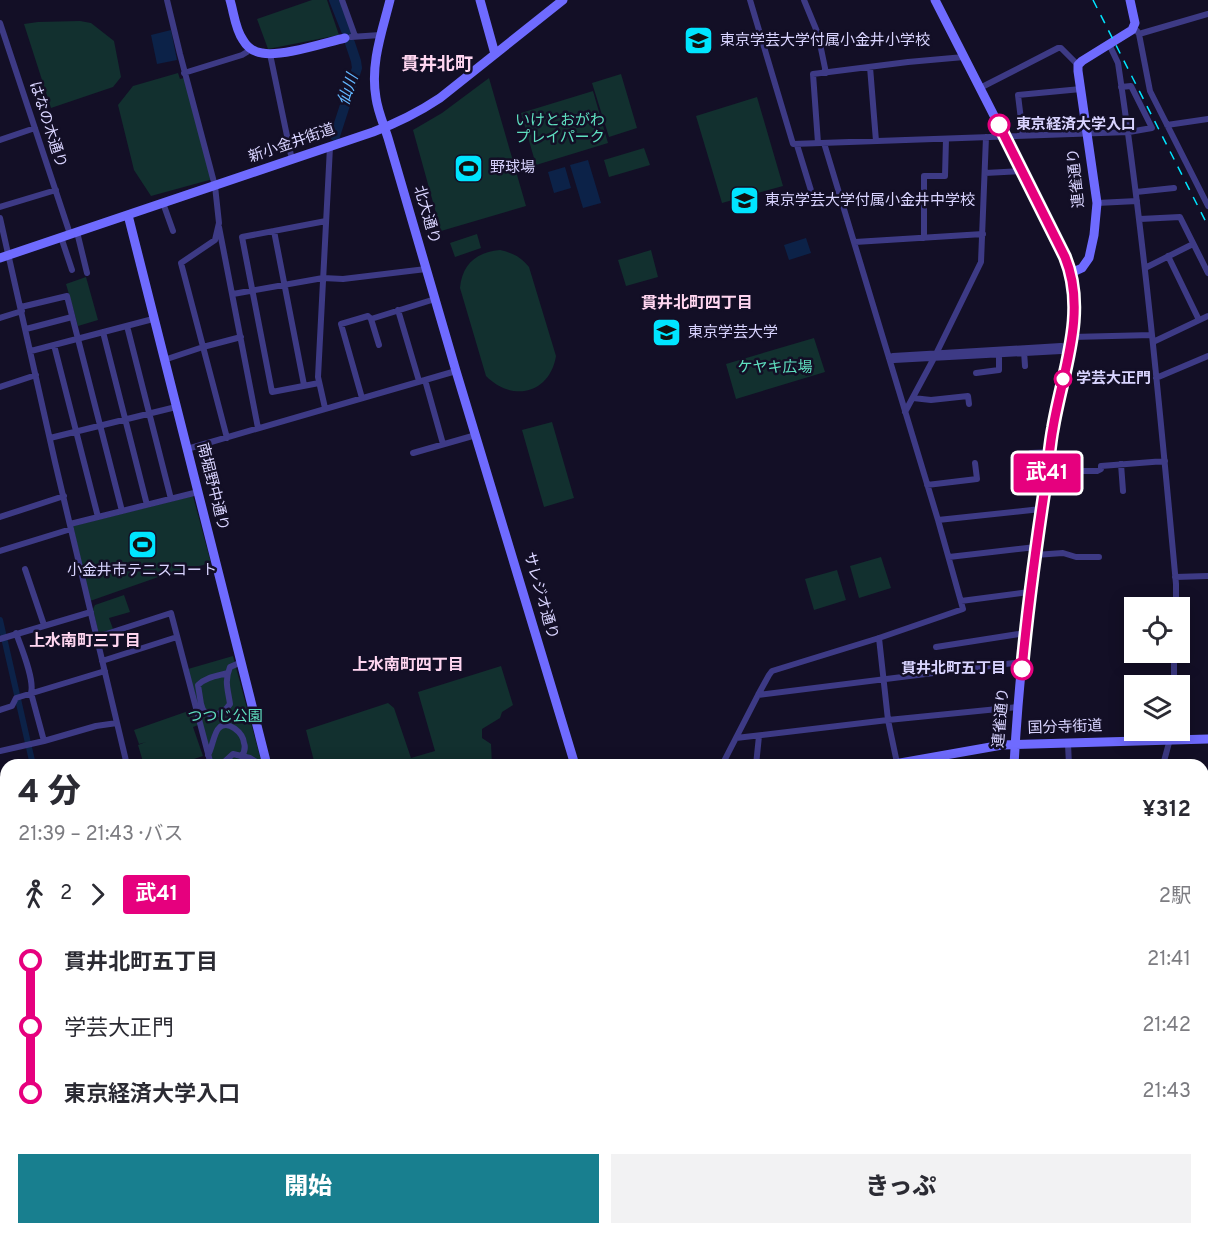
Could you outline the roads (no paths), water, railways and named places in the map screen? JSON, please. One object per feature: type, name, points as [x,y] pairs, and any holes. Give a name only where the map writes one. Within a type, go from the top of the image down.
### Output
[{"type":"main road","points":[[230,0],[238,32],[243,42],[259,53],[270,54],[301,49],[350,37]]},
{"type":"main road","name":"北大通り","points":[[390,0],[375,62],[374,82],[378,108],[476,435]]},
{"type":"main road","points":[[480,0],[495,54]]},
{"type":"main road","name":"新小金井街道","points":[[4,256],[384,128],[440,98],[563,0]]},
{"type":"main road","points":[[935,0],[1057,239],[1071,273]]},
{"type":"main road","points":[[1078,65],[1129,32],[1136,31],[1130,0]]},
{"type":"main road","name":"連雀通り","points":[[1014,759],[1029,592],[1050,452],[1072,337],[1074,299],[1071,273],[1082,268],[1089,258],[1097,203],[1078,65]]},
{"type":"main road","name":"南堀野中通り","points":[[128,215],[266,759]]},
{"type":"main road","name":"サレジオ通り","points":[[476,435],[573,759]]},
{"type":"main road","name":"国分寺街道","points":[[1190,738],[1208,739]]},
{"type":"main road","name":"国分寺街道","points":[[943,759],[1002,745],[1068,744],[1124,740]]},
{"type":"street","points":[[167,0],[215,186],[219,223],[258,428]]},
{"type":"street","points":[[342,0],[350,37],[380,35]]},
{"type":"street","points":[[750,0],[792,141],[797,145],[1129,132],[1152,128],[1131,86],[1121,87]]},
{"type":"street","points":[[804,0],[818,34],[826,73]]},
{"type":"street","points":[[1208,14],[1136,31],[1150,91],[1208,206]]},
{"type":"street","name":"はなの木通り","points":[[0,23],[69,234]]},
{"type":"street","points":[[1109,44],[1118,63],[1140,219],[1165,461],[1176,597]]},
{"type":"street","points":[[184,73],[242,55],[249,48]]},
{"type":"street","points":[[980,88],[1058,48],[1062,48],[1078,65]]},
{"type":"street","points":[[270,54],[292,160]]},
{"type":"street","points":[[725,759],[772,671],[963,609],[855,242],[821,143],[813,74],[964,57]]},
{"type":"street","points":[[870,68],[876,141]]},
{"type":"street","points":[[1023,136],[1018,95],[1081,89]]},
{"type":"street","points":[[1167,125],[1208,118]]},
{"type":"street","points":[[0,140],[35,128]]},
{"type":"street","points":[[905,412],[981,262],[986,137]]},
{"type":"street","points":[[924,238],[924,176],[945,176],[946,139]]},
{"type":"street","points":[[797,145],[813,197]]},
{"type":"street","points":[[325,408],[318,377],[330,147]]},
{"type":"street","points":[[986,173],[1023,171]]},
{"type":"street","points":[[1136,192],[1174,188]]},
{"type":"street","points":[[0,207],[56,190]]},
{"type":"street","points":[[1097,203],[1137,201]]},
{"type":"street","points":[[163,203],[173,231]]},
{"type":"street","points":[[1140,219],[1180,217],[1208,273]]},
{"type":"street","points":[[0,218],[4,256],[26,329],[126,759]]},
{"type":"street","points":[[319,383],[272,392],[242,237],[326,221]]},
{"type":"street","points":[[219,223],[215,240],[181,263],[227,438]]},
{"type":"street","points":[[274,231],[304,386]]},
{"type":"street","points":[[69,234],[72,270]]},
{"type":"street","points":[[69,234],[87,273]]},
{"type":"street","points":[[855,242],[983,234]]},
{"type":"street","points":[[1144,268],[1193,244]]},
{"type":"street","points":[[1168,256],[1199,320]]},
{"type":"street","points":[[233,294],[323,278],[343,279],[426,269]]},
{"type":"street","points":[[0,318],[21,309],[66,296],[122,511]]},
{"type":"street","points":[[371,319],[435,299]]},
{"type":"street","points":[[398,310],[443,444]]},
{"type":"street","points":[[362,398],[341,324],[368,316],[379,345]]},
{"type":"street","points":[[1072,337],[1152,338],[1208,316]]},
{"type":"street","points":[[26,329],[72,317]]},
{"type":"street","points":[[31,351],[153,319]]},
{"type":"street","points":[[127,326],[171,499]]},
{"type":"street","points":[[103,332],[147,505]]},
{"type":"street","points":[[164,360],[241,337]]},
{"type":"street","points":[[54,345],[98,518]]},
{"type":"street","points":[[889,358],[894,360],[935,355],[1024,350],[1061,351],[1070,348]]},
{"type":"street","points":[[1024,350],[1025,366]]},
{"type":"street","points":[[976,373],[999,370],[999,352]]},
{"type":"street","points":[[1156,378],[1208,357]]},
{"type":"street","points":[[187,449],[456,370]]},
{"type":"street","points":[[0,387],[36,375]]},
{"type":"street","points":[[913,398],[931,400],[968,396],[969,404]]},
{"type":"street","points":[[50,438],[176,407]]},
{"type":"street","points":[[413,453],[476,435]]},
{"type":"street","points":[[1031,453],[1050,452]]},
{"type":"street","points":[[1047,471],[1097,471],[1101,469],[1101,466],[1165,461]]},
{"type":"street","points":[[927,485],[977,479],[975,464]]},
{"type":"street","points":[[1121,465],[1123,491]]},
{"type":"street","points":[[0,551],[98,518],[198,492]]},
{"type":"street","points":[[0,517],[64,496]]},
{"type":"street","points":[[938,520],[1041,509]]},
{"type":"street","points":[[949,557],[1035,551],[1063,553],[1076,557],[1099,557]]},
{"type":"street","points":[[25,569],[44,625]]},
{"type":"street","points":[[1175,577],[1208,576]]},
{"type":"street","points":[[961,601],[1029,592]]},
{"type":"street","points":[[3,637],[91,612]]},
{"type":"street","points":[[97,637],[171,613],[200,712]]},
{"type":"street","points":[[16,633],[27,664],[33,689],[31,693],[44,741]]},
{"type":"street","points":[[936,647],[1025,633]]},
{"type":"street","points":[[102,661],[177,637]]},
{"type":"street","points":[[879,638],[892,759]]},
{"type":"street","points":[[758,695],[1022,662]]},
{"type":"street","points":[[200,712],[217,715],[226,710],[230,704],[226,688],[228,673],[230,666],[237,664]]},
{"type":"street","points":[[0,710],[12,706],[19,697],[105,671]]},
{"type":"street","points":[[209,759],[200,712],[198,685],[208,678],[228,673]]},
{"type":"street","points":[[736,738],[1018,707]]},
{"type":"street","points":[[217,715],[221,726]]},
{"type":"street","points":[[0,751],[96,726],[117,723]]},
{"type":"street","points":[[221,726],[229,726],[240,733],[245,745],[242,757]]},
{"type":"street","points":[[208,756],[215,734],[221,726]]},
{"type":"street","points":[[757,759],[759,736]]},
{"type":"street","points":[[1165,759],[1170,741]]},
{"type":"street","points":[[1068,744],[1069,759]]},
{"type":"street","points":[[228,759],[233,754],[252,759]]},
{"type":"water","points":[[171,30],[177,60],[157,64],[151,35]]},
{"type":"water","points":[[588,160],[601,203],[583,208],[570,165]]},
{"type":"water","points":[[565,167],[571,188],[554,193],[548,172]]},
{"type":"water","points":[[806,238],[811,253],[789,260],[784,245]]},
{"type":"waterway","name":"仙川","points":[[334,0],[347,33]]},
{"type":"waterway","name":"仙川","points":[[335,136],[357,68],[350,43]]},
{"type":"waterway","points":[[594,121],[597,128],[594,143]]},
{"type":"waterway","points":[[0,620],[32,759]]},
{"type":"railway","points":[[1093,0],[1208,226]]},
{"type":"place","name":"東京学芸大学付属小金井小学校","points":[[699,41]]},
{"type":"place","name":"東京経済大学入口","points":[[999,125]]},
{"type":"place","name":"野球場","points":[[469,168]]},
{"type":"place","name":"東京学芸大学付属小金井中学校","points":[[744,201]]},
{"type":"place","name":"東京学芸大学","points":[[667,333]]},
{"type":"place","name":"学芸大正門","points":[[1063,379]]},
{"type":"place","name":"小金井市テニスコート","points":[[142,544]]},
{"type":"place","name":"貫井北町五丁目","points":[[1022,669]]},
{"type":"district","name":"貫井北町","points":[[437,65]]},
{"type":"district","name":"貫井北町四丁目","points":[[697,304]]},
{"type":"district","name":"上水南町三丁目","points":[[85,642]]},
{"type":"district","name":"上水南町四丁目","points":[[408,666]]},
{"type":"park label","name":"いけとおがわ プレイパーク","points":[[560,130]]},
{"type":"park label","name":"ケヤキ広場","points":[[775,368]]},
{"type":"park label","name":"つつじ公園","points":[[225,717]]}]
